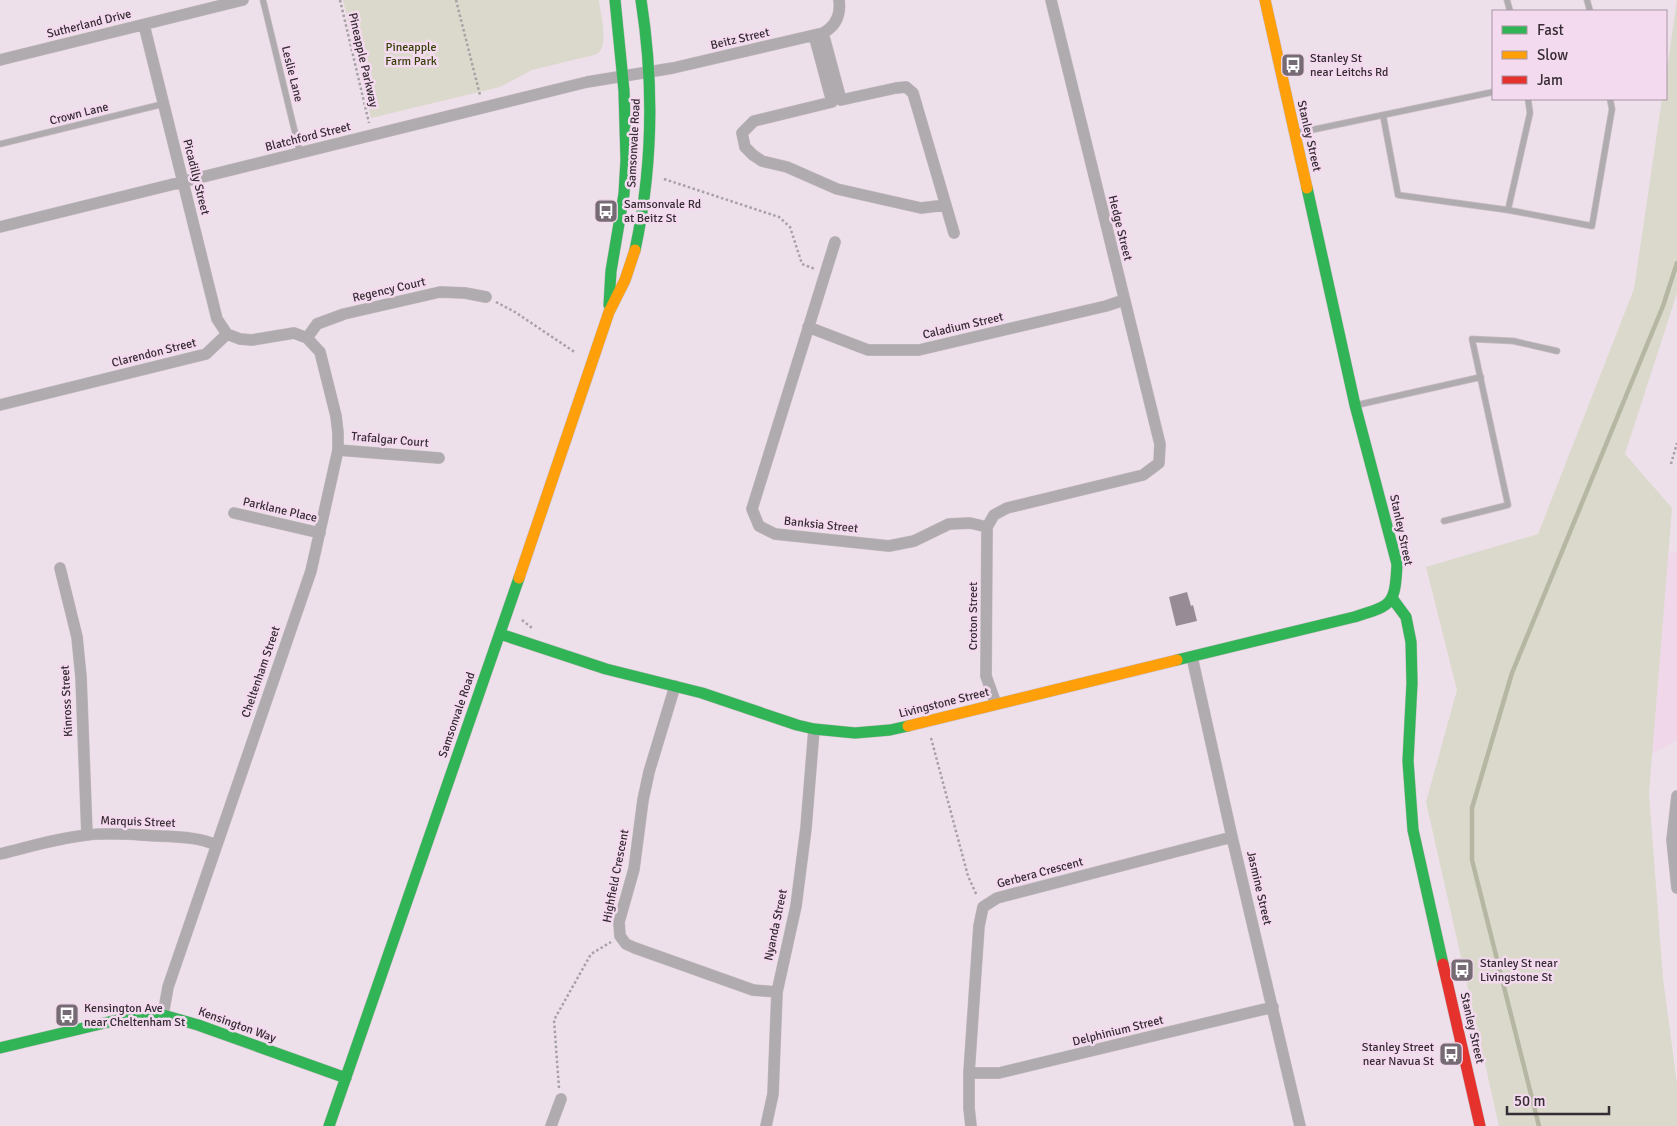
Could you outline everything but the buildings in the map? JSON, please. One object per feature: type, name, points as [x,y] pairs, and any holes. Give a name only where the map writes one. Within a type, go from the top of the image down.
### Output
[{"type":"street","name":"Sutherland Drive","points":[[0,60],[243,0]]},
{"type":"street","name":"Samsonvale Road","points":[[609,312],[611,271],[618,239],[624,185],[626,126],[624,76],[615,0]]},
{"type":"street","name":"Samsonvale Road","points":[[329,1126],[500,634],[609,312],[627,276],[640,223],[650,139],[650,72],[641,0]]},
{"type":"street","points":[[818,34],[836,23],[839,13],[839,0]]},
{"type":"street","name":"Hedge Street","points":[[987,527],[994,515],[1007,508],[1143,475],[1159,463],[1160,444],[1051,0]]},
{"type":"street","name":"Stanley Street","points":[[1264,0],[1355,405],[1397,564],[1397,576],[1392,598],[1406,617],[1412,642],[1408,762],[1413,830],[1480,1126]]},
{"type":"street","name":"Picadilly Street","points":[[144,24],[217,319],[227,334]]},
{"type":"street","name":"Beitz Street","points":[[624,76],[682,66],[818,34]]},
{"type":"street","points":[[818,34],[841,100],[896,88],[906,88],[913,93],[954,234]]},
{"type":"street","points":[[818,34],[832,102],[754,120],[742,133],[745,147],[753,156],[787,167],[837,189],[922,208],[946,204]]},
{"type":"street","name":"Blatchford Street","points":[[0,226],[586,82],[624,76]]},
{"type":"street","name":"Banksia Street","points":[[835,242],[752,509],[759,526],[774,534],[889,546],[914,541],[949,524],[970,523],[987,527]]},
{"type":"street","name":"Regency Court","points":[[307,338],[317,324],[344,314],[440,292],[465,293],[486,297]]},
{"type":"street","name":"Caladium Street","points":[[808,327],[868,350],[919,350],[1106,306],[1124,300]]},
{"type":"street","points":[[227,334],[240,339],[252,340],[294,333],[307,338]]},
{"type":"street","name":"Clarendon Street","points":[[0,405],[206,354],[227,334]]},
{"type":"street","name":"Cheltenham Street","points":[[163,1014],[168,987],[311,571],[338,450],[336,416],[320,352],[307,338]]},
{"type":"street","name":"Trafalgar Court","points":[[338,450],[439,458]]},
{"type":"street","name":"Parklane Place","points":[[234,513],[320,533]]},
{"type":"street","name":"Croton Street","points":[[987,527],[986,676],[996,704]]},
{"type":"street","name":"Kinross Street","points":[[60,568],[76,637],[81,677],[87,835]]},
{"type":"street","name":"Livingstone Street","points":[[500,634],[606,669],[702,693],[797,725],[814,729],[855,733],[890,730],[1366,614],[1382,608],[1392,598]]},
{"type":"street","name":"Jasmine Street","points":[[1192,657],[1300,1126]]},
{"type":"street","name":"Highfield Crescent","points":[[675,686],[649,772],[643,800],[634,869],[619,922],[620,936],[626,944],[635,948],[744,987],[753,990],[777,992]]},
{"type":"street","name":"Nyanda Street","points":[[766,1126],[773,1094],[777,992],[796,906],[806,828],[814,729]]},
{"type":"street","points":[[1677,796],[1672,840],[1677,888]]},
{"type":"street","name":"Marquis Street","points":[[0,854],[87,835],[173,836],[206,840],[216,845]]},
{"type":"street","name":"Gerbera Crescent","points":[[983,906],[997,898],[1232,837]]},
{"type":"street","points":[[971,1126],[969,1073],[979,926],[983,906]]},
{"type":"street","name":"Delphinium Street","points":[[969,1073],[999,1074],[1272,1007]]},
{"type":"street","name":"Kensington Way","points":[[0,1048],[134,1016],[163,1014],[198,1024],[346,1078]]},
{"type":"street","points":[[552,1126],[561,1099]]},
{"type":"lane","name":"Leslie Lane","points":[[263,0],[300,153]]},
{"type":"lane","points":[[1295,134],[1492,92]]},
{"type":"lane","points":[[1508,210],[1530,113],[1528,100]]},
{"type":"lane","points":[[1383,115],[1398,195],[1508,210],[1592,226],[1612,109],[1610,100]]},
{"type":"lane","name":"Crown Lane","points":[[0,144],[163,104]]},
{"type":"lane","points":[[1444,521],[1508,505],[1482,378],[1472,339],[1513,341],[1557,351]]},
{"type":"lane","points":[[1355,405],[1482,378]]},
{"type":"path","name":"Pineapple Parkway","points":[[340,0],[369,124]]},
{"type":"path","points":[[456,0],[480,96]]},
{"type":"path","points":[[664,179],[779,217],[790,227],[802,264],[826,273]]},
{"type":"path","points":[[486,297],[515,312],[576,353]]},
{"type":"path","points":[[1670,464],[1677,444]]},
{"type":"path","points":[[931,738],[968,876],[983,906]]},
{"type":"path","points":[[561,1099],[554,1020],[591,954],[620,936]]},
{"type":"shaded area","points":[[1677,550],[1677,740],[1652,754],[1668,554]]},
{"type":"green space","name":"Pineapple Farm Park","points":[[343,0],[599,0],[603,40],[600,51],[594,55],[532,70],[500,87],[371,118]]},
{"type":"green space","points":[[1677,0],[1677,293],[1625,454],[1672,508],[1649,794],[1663,978],[1677,1084],[1677,1126],[1499,1126],[1426,802],[1457,690],[1426,567],[1538,534],[1634,289],[1662,100],[1667,100],[1667,69]]},
{"type":"waterway","points":[[1539,1126],[1472,860],[1472,808],[1512,673],[1663,306],[1677,263]]},
{"type":"traffic: fast","points":[[609,305],[611,271],[624,194],[626,160],[624,91],[615,0]]},
{"type":"traffic: fast","points":[[635,250],[645,188],[650,125],[648,62],[641,0]]},
{"type":"traffic: fast","points":[[1177,660],[1354,617],[1384,606],[1393,596],[1397,564],[1355,405],[1307,188]]},
{"type":"traffic: fast","points":[[329,1126],[519,578]]},
{"type":"traffic: fast","points":[[1392,598],[1406,617],[1411,642],[1412,683],[1408,761],[1413,830],[1443,964]]},
{"type":"traffic: fast","points":[[500,634],[606,669],[702,693],[814,729],[855,733],[890,730],[908,726]]},
{"type":"traffic: fast","points":[[0,1048],[134,1016],[163,1015],[198,1025],[346,1078]]},
{"type":"traffic: slow","points":[[1265,0],[1307,188]]},
{"type":"traffic: slow","points":[[519,578],[609,312],[625,280],[635,250]]},
{"type":"traffic: slow","points":[[908,726],[1177,660]]},
{"type":"traffic: jam","points":[[1443,964],[1480,1126]]},
{"type":"place","name":"Stanley St near Leitchs Rd","points":[[1293,65]]},
{"type":"place","name":"Samsonvale Rd at Beitz St","points":[[606,211]]},
{"type":"place","name":"Stanley St near Livingstone St","points":[[1462,970]]},
{"type":"place","name":"Kensington Ave near Cheltenham St","points":[[67,1015]]},
{"type":"place","name":"Stanley Street near Navua St","points":[[1451,1054]]}]
